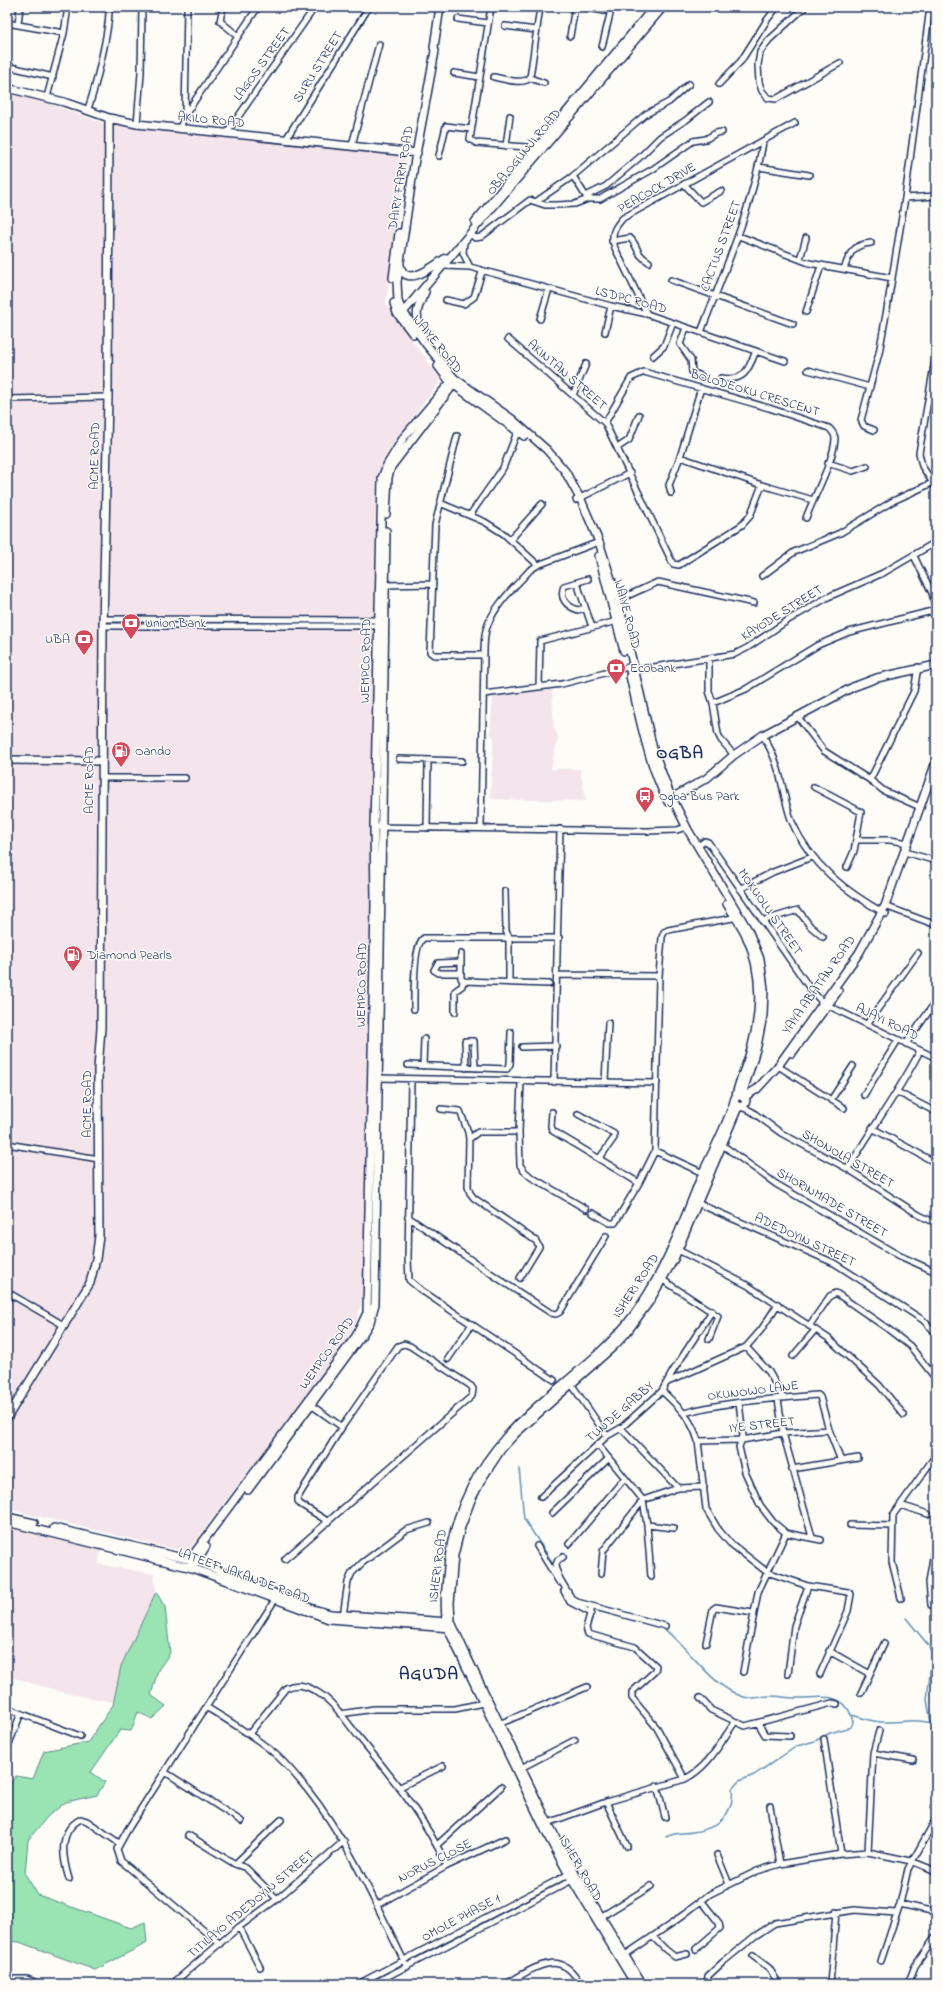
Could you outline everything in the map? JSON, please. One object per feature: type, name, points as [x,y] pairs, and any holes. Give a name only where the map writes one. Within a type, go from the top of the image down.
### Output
[{"type":"main road","name":"DAIRY FARM ROAD","points":[[400,313],[393,298],[394,261],[435,51],[434,47],[440,7]]},
{"type":"main road","name":"OBA OGUNJI ROAD","points":[[400,313],[535,154],[654,7]]},
{"type":"main road","name":"OBA OGUNJI ROAD","points":[[535,154],[663,7]]},
{"type":"main road","name":"AKILO ROAD","points":[[7,88],[47,97],[109,118],[137,124],[226,134],[352,145],[415,153]]},
{"type":"main road","name":"ACME ROAD","points":[[7,1418],[65,1326],[90,1283],[96,1259],[99,1236],[98,1070],[101,1028],[103,623],[108,397],[109,118]]},
{"type":"main road","name":"DAIRY FARM ROAD","points":[[400,313],[397,282],[415,153]]},
{"type":"main road","name":"OBA OGUNJI ROAD","points":[[400,313],[430,283],[464,242],[469,233]]},
{"type":"main road","points":[[399,264],[405,275],[418,275],[446,258]]},
{"type":"main road","points":[[426,344],[416,317],[418,306],[430,283]]},
{"type":"main road","name":"IJAIYE ROAD","points":[[400,313],[454,381],[512,419],[540,443],[564,471],[597,543],[618,600],[631,669]]},
{"type":"main road","name":"IJAIYE ROAD","points":[[400,313],[454,381],[518,430],[554,465],[578,499]]},
{"type":"main road","name":"WEMPCO ROAD","points":[[382,623],[386,585],[388,477],[392,466],[454,381]]},
{"type":"main road","name":"WEMPCO ROAD","points":[[191,1564],[311,1405],[339,1364],[356,1336],[367,1313],[376,1078],[375,903],[382,623],[382,478],[387,465],[404,438],[454,381]]},
{"type":"main road","name":"IJAIYE ROAD","points":[[597,543],[617,621],[653,749],[669,799],[738,917]]},
{"type":"main road","points":[[669,799],[707,778],[734,755],[763,735],[852,687],[877,678],[936,665]]},
{"type":"main road","points":[[7,755],[102,759]]},
{"type":"main road","points":[[7,760],[102,759]]},
{"type":"main road","name":"YAYA ABATAN ROAD","points":[[907,852],[908,843],[936,762]]},
{"type":"main road","name":"YAYA ABATAN ROAD","points":[[741,1101],[757,1089],[779,1067],[798,1036],[826,1004],[886,910],[936,772]]},
{"type":"main road","name":"IJAIYE ROAD","points":[[685,828],[698,846],[738,917]]},
{"type":"main road","name":"ISHERI ROAD","points":[[573,1876],[450,1625],[450,1603],[454,1555],[461,1527],[474,1492],[502,1448],[572,1385],[625,1330],[664,1280],[678,1250],[721,1144],[741,1101],[757,1046],[763,1015],[764,989],[760,959],[738,917]]},
{"type":"main road","name":"ISHERI ROAD","points":[[635,1984],[573,1876],[483,1703],[456,1647],[445,1603],[452,1540],[459,1512],[474,1482],[498,1444],[625,1330],[662,1270],[703,1173],[741,1101]]},
{"type":"main road","name":"WEMPCO ROAD","points":[[191,1564],[339,1364]]},
{"type":"main road","name":"LATEEF JAKANDE ROAD","points":[[7,1517],[191,1564],[329,1619],[413,1626],[450,1625]]},
{"type":"main road","name":"LATEEF JAKANDE ROAD","points":[[7,1522],[191,1564],[206,1566],[276,1597],[313,1609],[343,1616],[450,1625]]},
{"type":"main road","points":[[202,1551],[203,1560],[206,1566]]},
{"type":"main road","points":[[413,1626],[444,1634],[456,1647]]},
{"type":"main road","name":"ISHERI ROAD","points":[[598,1919],[624,1954],[642,1984]]},
{"type":"street","points":[[18,24],[20,7]]},
{"type":"street","points":[[47,97],[64,33],[68,7]]},
{"type":"street","points":[[87,111],[108,24],[109,7]]},
{"type":"street","points":[[137,124],[141,73],[142,7]]},
{"type":"street","points":[[185,116],[187,7]]},
{"type":"street","points":[[223,7],[220,21],[238,36]]},
{"type":"street","points":[[180,128],[185,116],[258,7]]},
{"type":"street","name":"LAGOS STREET","points":[[226,134],[315,7]]},
{"type":"street","name":"SURU STREET","points":[[286,139],[369,7]]},
{"type":"street","points":[[491,7],[470,139],[473,142],[526,147]]},
{"type":"street","points":[[530,78],[540,7]]},
{"type":"street","points":[[570,36],[575,7]]},
{"type":"street","points":[[584,7],[604,11],[610,8],[610,14],[602,47]]},
{"type":"street","points":[[719,84],[741,61],[777,7]]},
{"type":"street","points":[[805,7],[769,40],[760,52],[758,65],[762,91],[768,98],[776,99],[840,63]]},
{"type":"street","points":[[874,430],[864,426],[861,420],[879,353],[892,278],[905,198],[930,7]]},
{"type":"street","points":[[458,19],[488,23]]},
{"type":"street","points":[[7,23],[64,33]]},
{"type":"street","points":[[505,26],[536,30]]},
{"type":"street","points":[[352,145],[379,44]]},
{"type":"street","points":[[7,66],[53,77]]},
{"type":"street","points":[[454,73],[480,76]]},
{"type":"street","points":[[494,77],[519,81],[527,81],[530,78]]},
{"type":"street","points":[[530,78],[544,83]]},
{"type":"street","points":[[537,201],[572,176],[646,114],[669,102],[690,84]]},
{"type":"street","points":[[469,233],[476,238],[481,237],[528,201],[537,201],[545,205],[575,204],[606,186],[640,157],[660,137],[686,120],[709,102]]},
{"type":"street","points":[[506,146],[510,116]]},
{"type":"street","name":"PEACOCK DRIVE","points":[[612,241],[613,232],[623,218],[795,123]]},
{"type":"street","points":[[439,156],[446,126],[471,130]]},
{"type":"street","points":[[572,176],[587,197],[600,199],[653,169],[693,140],[706,139],[716,133],[722,132]]},
{"type":"street","name":"CACTUS STREET","points":[[701,332],[739,236],[759,167],[763,142]]},
{"type":"street","points":[[759,167],[809,175]]},
{"type":"street","points":[[684,184],[701,202],[721,191]]},
{"type":"street","points":[[905,198],[936,196]]},
{"type":"street","points":[[739,236],[821,266],[892,278]]},
{"type":"street","points":[[647,314],[612,241],[630,238],[633,240],[638,255],[649,262]]},
{"type":"street","points":[[800,259],[806,238]]},
{"type":"street","points":[[444,266],[470,267],[463,252],[464,242]]},
{"type":"street","points":[[844,269],[853,249],[859,244],[871,243]]},
{"type":"street","points":[[806,312],[821,266]]},
{"type":"street","name":"LSDPC ROAD","points":[[470,267],[482,272],[549,290],[647,314],[786,360]]},
{"type":"street","points":[[446,300],[464,304],[474,297],[482,272]]},
{"type":"street","points":[[671,280],[714,297],[793,324]]},
{"type":"street","points":[[540,319],[549,290]]},
{"type":"street","points":[[604,332],[611,306]]},
{"type":"street","points":[[653,356],[664,346],[673,323]]},
{"type":"street","points":[[686,328],[680,344],[690,360],[692,372],[701,376]]},
{"type":"street","name":"AKINTAN STREET","points":[[508,339],[605,423],[671,562],[677,565],[742,525],[750,516],[762,485]]},
{"type":"street","points":[[721,378],[731,380],[743,376],[748,370],[756,351]]},
{"type":"street","points":[[762,576],[794,552],[840,533],[893,501],[934,485],[922,466],[919,453],[934,381],[936,354]]},
{"type":"street","points":[[573,396],[586,364]]},
{"type":"street","points":[[808,370],[870,387]]},
{"type":"street","name":"BOLODEOKU CRESCENT","points":[[605,423],[631,378],[640,373],[648,373],[829,428],[835,436],[835,440],[828,463],[806,518]]},
{"type":"street","points":[[671,494],[669,485],[680,457],[701,388]]},
{"type":"street","points":[[7,399],[108,397]]},
{"type":"street","points":[[617,448],[629,440],[639,415]]},
{"type":"street","points":[[470,515],[503,468],[518,430]]},
{"type":"street","points":[[457,436],[435,525],[430,654],[484,655]]},
{"type":"street","points":[[680,457],[762,485],[813,500]]},
{"type":"street","points":[[828,463],[853,471],[867,466]]},
{"type":"street","points":[[578,499],[630,473]]},
{"type":"street","points":[[440,503],[485,522],[511,539],[538,565]]},
{"type":"street","points":[[511,539],[542,504]]},
{"type":"street","name":"KAYODE STREET","points":[[484,694],[539,688],[631,669],[735,654],[828,597],[883,573],[936,542]]},
{"type":"street","points":[[481,828],[484,655],[486,632],[495,610],[530,570],[538,565],[597,543]]},
{"type":"street","points":[[713,703],[746,689],[818,645],[849,632],[936,610],[932,593],[914,556]]},
{"type":"street","points":[[585,608],[578,610],[564,601],[562,595],[564,586],[577,584],[588,579]]},
{"type":"street","points":[[618,600],[655,582],[754,603]]},
{"type":"street","points":[[386,585],[433,584]]},
{"type":"street","points":[[577,584],[592,627]]},
{"type":"street","points":[[103,623],[159,620],[382,623]]},
{"type":"street","points":[[159,620],[159,626]]},
{"type":"street","points":[[539,688],[540,641],[617,621]]},
{"type":"street","points":[[103,623],[159,626],[382,623]]},
{"type":"street","points":[[709,658],[708,682],[720,740],[734,755]]},
{"type":"street","points":[[870,780],[914,692],[918,668]]},
{"type":"street","points":[[798,717],[824,751],[870,780],[884,791],[920,807]]},
{"type":"street","points":[[763,735],[776,763],[792,822],[812,856],[822,869],[849,892],[886,910],[936,925]]},
{"type":"street","points":[[399,759],[462,761]]},
{"type":"street","points":[[427,828],[428,761]]},
{"type":"street","points":[[102,778],[185,778]]},
{"type":"street","points":[[814,787],[861,812],[857,840],[847,867]]},
{"type":"street","points":[[378,827],[647,831],[685,828]]},
{"type":"street","points":[[554,1082],[559,938],[560,829]]},
{"type":"street","points":[[857,840],[890,840],[908,843]]},
{"type":"street","name":"MOKUOLU STREET","points":[[698,846],[705,841],[708,842],[811,990],[826,1004]]},
{"type":"street","points":[[907,852],[936,861]]},
{"type":"street","points":[[740,889],[773,872],[812,856]]},
{"type":"street","points":[[505,891],[506,931],[509,937],[509,982]]},
{"type":"street","points":[[762,921],[798,910],[810,926],[823,936]]},
{"type":"street","points":[[593,1213],[610,1223],[615,1223],[639,1183],[655,1151],[659,976],[662,938],[664,932],[738,917]]},
{"type":"street","points":[[414,1009],[417,956],[420,940],[424,938],[559,938]]},
{"type":"street","points":[[867,1024],[918,953]]},
{"type":"street","points":[[455,1012],[454,991],[462,986],[463,981],[461,980],[461,954]]},
{"type":"street","points":[[461,962],[438,963],[434,970],[439,973],[461,973]]},
{"type":"street","points":[[558,974],[659,976]]},
{"type":"street","points":[[463,981],[550,984]]},
{"type":"street","points":[[906,1044],[936,1001]]},
{"type":"street","name":"AJAYI ROAD","points":[[826,1004],[936,1058]]},
{"type":"street","points":[[605,1081],[608,1023]]},
{"type":"street","points":[[408,1065],[507,1069],[509,1067],[511,1032]]},
{"type":"street","points":[[423,1066],[424,1038]]},
{"type":"street","points":[[469,1080],[465,1040],[474,1041],[476,1068]]},
{"type":"street","points":[[864,1095],[898,1040]]},
{"type":"street","points":[[522,1047],[556,1046]]},
{"type":"street","points":[[848,1169],[872,1128],[897,1092],[920,1050]]},
{"type":"street","points":[[831,1100],[853,1066]]},
{"type":"street","points":[[779,1067],[844,1108]]},
{"type":"street","points":[[376,1078],[657,1083]]},
{"type":"street","points":[[411,1079],[408,1217],[409,1280],[421,1290],[554,1380]]},
{"type":"street","points":[[520,1081],[520,1165],[524,1171],[586,1209]]},
{"type":"street","points":[[897,1092],[936,1112]]},
{"type":"street","name":"SHONOLA STREET","points":[[741,1101],[751,1112],[781,1133],[848,1169],[919,1215],[936,1224]]},
{"type":"street","points":[[441,1109],[460,1111],[468,1132],[468,1187],[474,1198],[538,1244],[539,1247],[520,1278]]},
{"type":"street","points":[[552,1112],[551,1126],[553,1130],[639,1183]]},
{"type":"street","points":[[578,1114],[614,1134],[614,1138],[599,1159]]},
{"type":"street","points":[[872,1128],[936,1163]]},
{"type":"street","points":[[469,1139],[478,1132],[519,1132]]},
{"type":"street","points":[[7,1144],[99,1159]]},
{"type":"street","name":"SHORINMADE STREET","points":[[721,1144],[776,1184],[900,1256],[936,1272]]},
{"type":"street","points":[[655,1151],[703,1173]]},
{"type":"street","name":"ADEDOYIN STREET","points":[[697,1202],[839,1266],[923,1320],[936,1333]]},
{"type":"street","points":[[408,1217],[511,1287],[551,1313],[556,1314],[560,1312],[606,1236]]},
{"type":"street","points":[[678,1250],[747,1285],[828,1338],[866,1372],[904,1415]]},
{"type":"street","points":[[664,1280],[717,1314],[718,1318],[709,1339]]},
{"type":"street","points":[[7,1302],[9,1293],[65,1326]]},
{"type":"street","points":[[809,1326],[830,1296],[836,1293],[910,1346],[936,1379]]},
{"type":"street","points":[[668,1382],[746,1347],[778,1304]]},
{"type":"street","name":"TUNDE GABBY","points":[[541,1498],[607,1436],[621,1428],[662,1391],[673,1371],[712,1311]]},
{"type":"street","points":[[448,1358],[472,1324]]},
{"type":"street","points":[[793,1356],[815,1330]]},
{"type":"street","points":[[285,1559],[329,1522],[472,1396],[473,1389],[471,1386],[410,1346],[404,1344],[398,1346],[342,1427],[298,1497],[298,1501],[329,1522]]},
{"type":"street","points":[[746,1347],[769,1372],[781,1398],[783,1433],[812,1537]]},
{"type":"street","points":[[572,1385],[607,1436]]},
{"type":"street","points":[[662,1391],[691,1422],[698,1441],[706,1508],[718,1529],[740,1552],[766,1572],[808,1586],[848,1592],[851,1596],[848,1611],[820,1674]]},
{"type":"street","name":"OKUNOWO LANE","points":[[684,1413],[738,1402],[818,1395],[821,1400],[829,1430]]},
{"type":"street","points":[[738,1402],[743,1436],[739,1447],[745,1472],[760,1505],[773,1522],[786,1533],[821,1540]]},
{"type":"street","points":[[311,1405],[342,1427]]},
{"type":"street","points":[[621,1428],[678,1488]]},
{"type":"street","points":[[829,1430],[841,1461]]},
{"type":"street","name":"IYE STREET","points":[[698,1441],[742,1440],[783,1433],[829,1430]]},
{"type":"street","points":[[598,1445],[624,1479],[643,1500],[647,1525],[651,1577]]},
{"type":"street","points":[[901,1598],[892,1562],[893,1516],[936,1455]]},
{"type":"street","points":[[552,1513],[609,1458]]},
{"type":"street","points":[[792,1468],[858,1458]]},
{"type":"street","points":[[569,1544],[624,1479]]},
{"type":"street","points":[[601,1574],[603,1551],[643,1500],[678,1488],[704,1487]]},
{"type":"street","points":[[900,1505],[928,1514]]},
{"type":"street","points":[[343,1616],[348,1582],[352,1573],[362,1563],[406,1530],[429,1523]]},
{"type":"street","points":[[647,1525],[674,1528]]},
{"type":"street","points":[[850,1525],[892,1526]]},
{"type":"street","points":[[743,1672],[758,1592],[766,1572],[786,1533]]},
{"type":"street","points":[[931,1605],[929,1582],[936,1538]]},
{"type":"street","points":[[537,1546],[570,1602],[592,1610],[636,1616],[665,1626]]},
{"type":"street","points":[[563,1557],[558,1560],[556,1567],[560,1579],[572,1599],[592,1610]]},
{"type":"street","points":[[788,1674],[794,1626],[808,1586]]},
{"type":"street","points":[[220,1944],[121,1861],[118,1856],[119,1843],[276,1597]]},
{"type":"street","points":[[706,1643],[713,1609],[716,1607],[753,1613]]},
{"type":"street","points":[[592,1610],[586,1628],[588,1634],[635,1647],[656,1666],[655,1670],[632,1692],[632,1698],[657,1728],[685,1779]]},
{"type":"street","points":[[861,1693],[884,1644]]},
{"type":"street","points":[[829,1651],[870,1674]]},
{"type":"street","points":[[249,1734],[286,1688],[294,1685],[302,1685],[316,1691],[340,1714],[400,1787],[437,1845],[447,1866]]},
{"type":"street","points":[[499,1724],[587,1687]]},
{"type":"street","points":[[700,1698],[711,1710],[745,1726],[832,1703],[837,1704]]},
{"type":"street","points":[[340,1714],[374,1709],[455,1709],[483,1703]]},
{"type":"street","points":[[206,1707],[249,1734],[275,1754],[295,1775],[318,1804],[344,1841],[407,1967]]},
{"type":"street","points":[[7,1708],[80,1736]]},
{"type":"street","points":[[7,1749],[20,1713]]},
{"type":"street","points":[[548,1823],[606,1802],[685,1779],[704,1766],[735,1722]]},
{"type":"street","points":[[758,1723],[765,1735],[790,1736]]},
{"type":"street","points":[[868,1852],[873,1753],[879,1731]]},
{"type":"street","points":[[824,1739],[841,1854]]},
{"type":"street","points":[[521,1768],[575,1740]]},
{"type":"street","points":[[873,1753],[913,1760]]},
{"type":"street","points":[[400,1787],[443,1766]]},
{"type":"street","points":[[165,1772],[241,1821]]},
{"type":"street","points":[[657,1786],[665,1817]]},
{"type":"street","points":[[437,1845],[501,1787]]},
{"type":"street","points":[[606,1802],[627,1846]]},
{"type":"street","points":[[770,1806],[780,1864]]},
{"type":"street","points":[[69,1879],[63,1860],[63,1846],[66,1836],[76,1822],[81,1819],[119,1843]]},
{"type":"street","points":[[881,1961],[900,1904],[911,1861],[936,1819]]},
{"type":"street","points":[[235,1864],[281,1820]]},
{"type":"street","points":[[188,1835],[235,1864],[246,1868],[277,1899]]},
{"type":"street","name":"NORUS CLOSE","points":[[377,1905],[447,1866],[504,1839]]},
{"type":"street","name":"TITILAYO ADEDOYIN STREET","points":[[172,1984],[239,1928],[277,1899],[344,1841]]},
{"type":"street","points":[[624,1954],[653,1937],[701,1900],[729,1884],[757,1871],[780,1864],[841,1854],[868,1852],[911,1861],[936,1871]]},
{"type":"street","points":[[717,1855],[729,1884]]},
{"type":"street","points":[[373,1984],[536,1900],[573,1876]]},
{"type":"street","name":"OMOLE PHASE 1","points":[[358,1984],[532,1893],[573,1876]]},
{"type":"street","points":[[598,1919],[651,1886]]},
{"type":"street","points":[[532,1893],[536,1900]]},
{"type":"street","points":[[696,1949],[720,1928],[719,1923],[701,1900]]},
{"type":"street","points":[[900,1904],[936,1912]]},
{"type":"street","points":[[707,1984],[708,1976],[723,1962],[755,1936],[775,1923],[854,1910],[896,1914]]},
{"type":"street","points":[[830,1984],[836,1912]]},
{"type":"street","points":[[239,1928],[260,1967]]},
{"type":"street","points":[[908,1984],[916,1966],[936,1936]]},
{"type":"street","points":[[653,1937],[675,1957],[687,1954]]},
{"type":"street","points":[[753,1956],[770,1968],[779,1984]]},
{"type":"street","points":[[506,1984],[540,1965],[552,1963],[562,1964],[571,1970],[580,1984]]},
{"type":"street","points":[[7,1979],[27,1979],[40,1984]]},
{"type":"shaded area","points":[[7,91],[21,93],[102,123],[406,155],[386,304],[441,380],[387,452],[376,481],[365,1287],[357,1320],[340,1350],[187,1552],[7,1509]]},
{"type":"shaded area","points":[[552,690],[554,728],[558,737],[551,769],[580,769],[586,801],[490,799],[494,738],[490,733],[493,696]]},
{"type":"shaded area","points":[[7,1526],[102,1549],[98,1564],[154,1574],[156,1592],[121,1666],[114,1702],[69,1694],[7,1676]]},
{"type":"green space","points":[[156,1592],[165,1607],[170,1653],[158,1670],[151,1695],[166,1706],[152,1719],[138,1712],[131,1731],[120,1730],[91,1772],[105,1782],[97,1795],[66,1802],[48,1816],[28,1840],[25,1874],[38,1895],[131,1928],[145,1922],[147,1943],[95,1970],[19,1942],[7,1941],[7,1789],[16,1776],[33,1779],[44,1751],[88,1742],[113,1705],[121,1666]]},
{"type":"waterway","points":[[519,1468],[524,1519],[554,1567]]},
{"type":"waterway","points":[[593,1610],[622,1617]]},
{"type":"waterway","points":[[906,1618],[929,1646],[932,1655],[927,1700],[931,1722]]},
{"type":"waterway","points":[[661,1627],[685,1648],[708,1673],[724,1687],[744,1697],[820,1697],[835,1699],[847,1707],[851,1715],[870,1720],[878,1722],[923,1721],[936,1725]]},
{"type":"waterway","points":[[666,1837],[710,1828],[717,1824],[723,1819],[731,1806],[732,1789],[739,1781],[754,1775],[797,1746],[815,1741],[830,1733],[851,1727],[853,1722],[851,1715]]},
{"type":"place","name":"Union Bank","points":[[131,640]]},
{"type":"place","name":"UBA","points":[[84,656]]},
{"type":"place","name":"Ecobank","points":[[616,685]]},
{"type":"place","name":"Oando","points":[[121,768]]},
{"type":"place","name":"Ogba Bus Park","points":[[645,813]]},
{"type":"place","name":"Diamond Pearls","points":[[73,972]]},
{"type":"district","name":"OGBA","points":[[680,753]]},
{"type":"district","name":"AGUDA","points":[[429,1674]]}]
